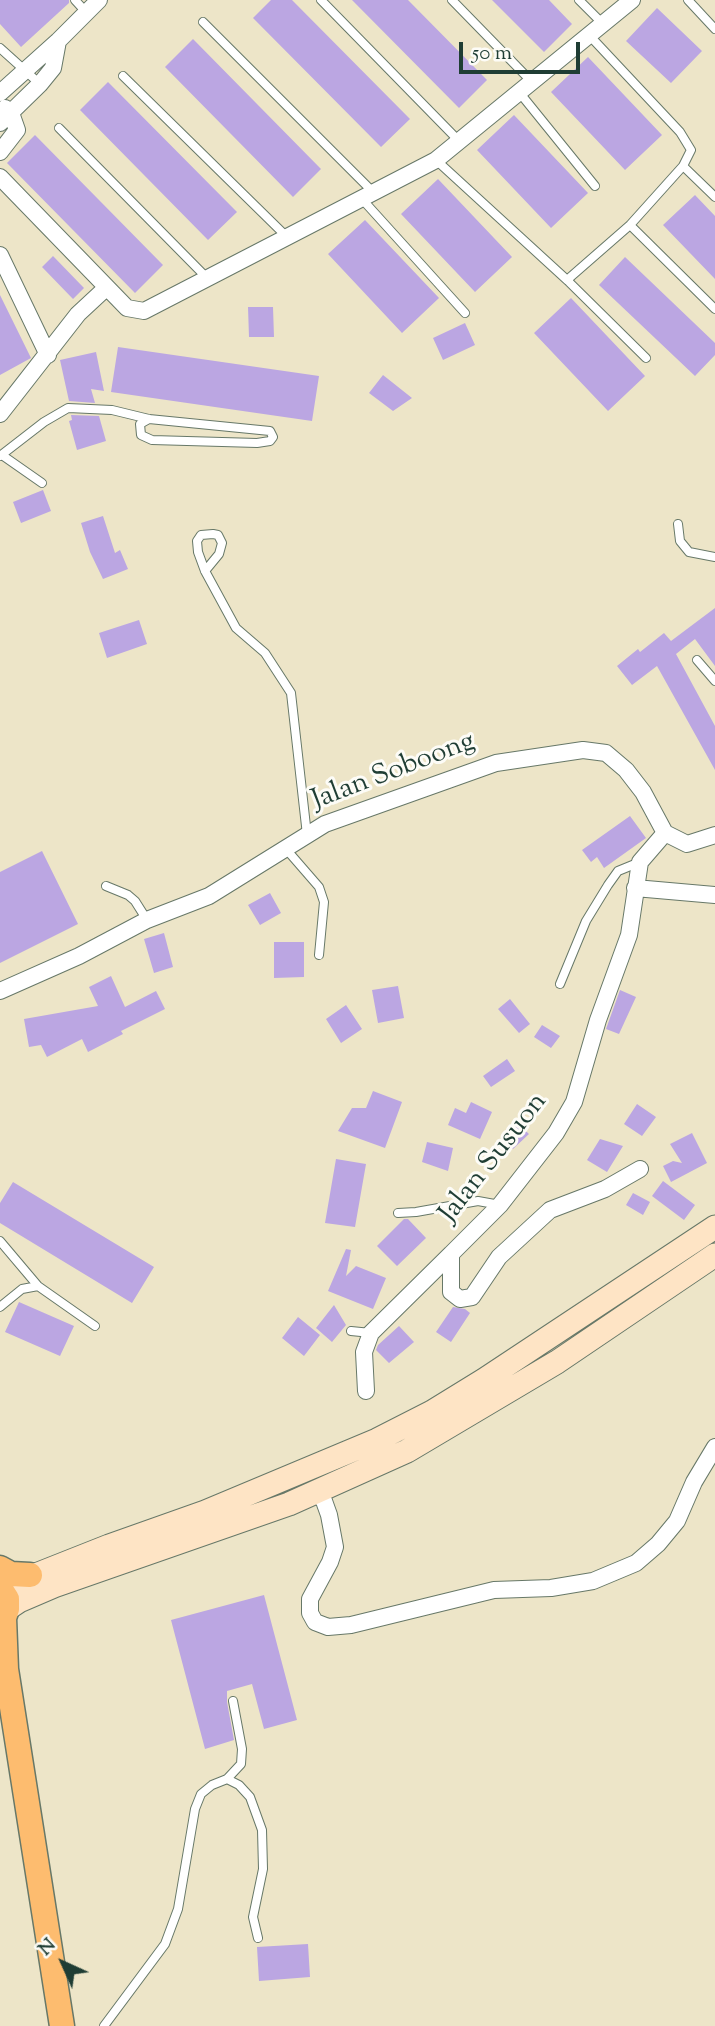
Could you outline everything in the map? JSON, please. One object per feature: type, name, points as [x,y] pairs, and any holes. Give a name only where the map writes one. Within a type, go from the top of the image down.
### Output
[{"type":"main road","points":[[62,2026],[3,1660],[2,1605],[15,1583],[30,1575],[205,1512],[377,1440],[421,1418],[484,1380],[715,1227]]},
{"type":"main road","points":[[2,1605],[289,1504],[407,1451],[556,1362],[715,1255]]},
{"type":"main road","points":[[0,1568],[11,1574],[30,1575]]},
{"type":"street","points":[[0,93],[58,41],[81,6],[99,0]]},
{"type":"street","points":[[0,177],[127,309],[144,311],[436,160],[632,0]]},
{"type":"street","points":[[0,152],[16,134],[16,126],[4,113],[40,84],[53,68],[58,41]]},
{"type":"street","points":[[0,255],[48,355]]},
{"type":"street","points":[[0,414],[78,314],[106,288]]},
{"type":"street","name":"Jalan Soboong","points":[[0,991],[79,956],[147,920],[209,896],[325,824],[496,763],[583,750],[606,753],[626,770],[643,792],[665,832]]},
{"type":"street","points":[[665,832],[687,844],[715,835]]},
{"type":"street","name":"Jalan Susuon","points":[[640,1169],[605,1189],[550,1210],[499,1257],[472,1297],[460,1298],[451,1292],[451,1254],[500,1205],[556,1133],[574,1102],[598,1020],[629,935],[640,862],[665,832]]},
{"type":"street","points":[[635,888],[715,895]]},
{"type":"street","points":[[366,1391],[364,1352],[371,1333],[451,1254]]},
{"type":"street","points":[[316,1492],[324,1501],[329,1515],[335,1547],[310,1599],[310,1613],[315,1622],[328,1627],[351,1625],[494,1590],[551,1588],[593,1581],[636,1563],[658,1545],[677,1521],[694,1482],[715,1447]]},
{"type":"lane","points":[[321,0],[459,141]]},
{"type":"lane","points":[[452,0],[526,87],[595,186]]},
{"type":"lane","points":[[579,0],[603,24]]},
{"type":"lane","points":[[688,0],[715,29]]},
{"type":"lane","points":[[203,22],[367,195],[466,313]]},
{"type":"lane","points":[[567,280],[630,225],[683,166],[691,150],[686,140],[590,35]]},
{"type":"lane","points":[[0,48],[40,84]]},
{"type":"lane","points":[[123,76],[286,237]]},
{"type":"lane","points":[[59,128],[207,278]]},
{"type":"lane","points":[[436,160],[567,280],[646,358]]},
{"type":"lane","points":[[683,166],[715,197]]},
{"type":"lane","points":[[630,225],[715,309]]},
{"type":"lane","points":[[42,483],[1,456],[44,422],[68,408],[112,410],[149,419],[270,431],[273,437],[270,441],[257,443],[152,440],[141,435],[140,424],[149,419]]},
{"type":"lane","points":[[678,524],[680,541],[689,552],[715,556]]},
{"type":"lane","points":[[205,571],[236,628],[265,653],[291,693],[307,835]]},
{"type":"lane","points":[[698,660],[715,681]]},
{"type":"lane","points":[[286,849],[319,887],[324,902],[319,955]]},
{"type":"lane","points":[[560,984],[586,921],[608,885],[618,871],[640,862]]},
{"type":"lane","points":[[106,886],[135,901],[147,920]]},
{"type":"lane","points":[[398,1213],[478,1201],[500,1205]]},
{"type":"lane","points":[[0,1241],[38,1286],[95,1326]]},
{"type":"lane","points":[[0,1307],[22,1289],[38,1286]]},
{"type":"lane","points":[[351,1331],[371,1333]]},
{"type":"lane","points":[[104,2026],[165,1944],[178,1909],[195,1809],[201,1794],[212,1785],[227,1779],[241,1764],[242,1749],[233,1701]]},
{"type":"lane","points":[[227,1779],[239,1785],[250,1797],[261,1830],[263,1869],[253,1917],[258,1938]]},
{"type":"building","points":[[0,0],[69,0],[69,3],[21,47],[0,24]]},
{"type":"building","points":[[271,0],[292,0],[410,119],[381,147],[253,18]]},
{"type":"building","points":[[352,0],[408,0],[487,80],[459,108]]},
{"type":"building","points":[[492,0],[549,0],[572,24],[544,52]]},
{"type":"building","points":[[657,8],[702,51],[671,83],[626,41]]},
{"type":"building","points":[[193,39],[321,169],[293,197],[165,67]]},
{"type":"building","points":[[588,57],[662,135],[625,170],[551,92]]},
{"type":"building","points":[[108,82],[237,212],[208,240],[80,110]]},
{"type":"building","points":[[514,115],[588,193],[551,228],[477,150]]},
{"type":"building","points":[[35,135],[163,265],[135,293],[7,163]]},
{"type":"building","points":[[438,179],[512,257],[475,292],[401,214]]},
{"type":"building","points":[[695,195],[715,216],[715,279],[663,225]]},
{"type":"building","points":[[365,220],[439,298],[402,333],[328,254]]},
{"type":"building","points":[[53,256],[84,288],[73,299],[42,267]]},
{"type":"building","points":[[625,257],[715,343],[715,355],[695,376],[599,285]]},
{"type":"building","points":[[0,295],[31,358],[0,375]]},
{"type":"building","points":[[571,298],[645,376],[608,411],[534,333]]},
{"type":"building","points":[[248,307],[273,307],[274,337],[249,337]]},
{"type":"building","points":[[465,323],[475,345],[443,360],[433,338]]},
{"type":"building","points":[[118,347],[319,376],[312,421],[111,392]]},
{"type":"building","points":[[96,352],[104,391],[91,389],[95,403],[69,401],[60,360]]},
{"type":"building","points":[[383,375],[412,398],[393,411],[369,393]]},
{"type":"building","points":[[71,415],[99,416],[106,441],[77,450],[69,421],[72,420]]},
{"type":"building","points":[[43,490],[51,511],[21,523],[13,502]]},
{"type":"building","points":[[103,516],[115,553],[120,550],[128,569],[103,579],[90,552],[81,523]]},
{"type":"building","points":[[715,608],[715,666],[695,639],[676,654],[715,726],[715,770],[657,666],[632,685],[617,666],[664,633],[671,641]]},
{"type":"building","points":[[139,620],[147,644],[107,658],[99,633]]},
{"type":"building","points":[[630,816],[646,838],[604,868],[597,857],[591,862],[582,850]]},
{"type":"building","points":[[42,851],[78,924],[0,963],[0,872]]},
{"type":"building","points":[[270,893],[281,913],[260,925],[248,905]]},
{"type":"building","points":[[164,933],[173,967],[154,973],[144,939]]},
{"type":"building","points":[[274,942],[304,942],[304,977],[274,978]]},
{"type":"building","points":[[111,976],[125,1007],[156,991],[165,1009],[121,1031],[123,1034],[88,1052],[82,1039],[47,1057],[41,1045],[29,1047],[24,1019],[98,1006],[89,987]]},
{"type":"building","points":[[398,986],[404,1018],[378,1023],[372,990]]},
{"type":"building","points":[[620,990],[636,997],[619,1034],[606,1029]]},
{"type":"building","points":[[510,999],[530,1024],[519,1033],[498,1009]]},
{"type":"building","points":[[346,1005],[362,1029],[341,1043],[326,1019]]},
{"type":"building","points":[[542,1025],[560,1036],[551,1048],[534,1037]]},
{"type":"building","points":[[507,1059],[515,1071],[491,1087],[483,1076]]},
{"type":"building","points":[[373,1091],[402,1102],[385,1148],[338,1131],[352,1108],[366,1108]]},
{"type":"building","points":[[471,1102],[492,1112],[480,1139],[448,1125],[455,1108],[466,1113]]},
{"type":"building","points":[[637,1104],[656,1117],[642,1136],[624,1124]]},
{"type":"building","points":[[516,1122],[529,1134],[513,1149],[501,1137]]},
{"type":"building","points":[[692,1133],[707,1163],[671,1182],[663,1166],[673,1161],[682,1163],[670,1144]]},
{"type":"building","points":[[600,1139],[623,1146],[607,1172],[587,1160]]},
{"type":"building","points":[[427,1142],[453,1148],[448,1171],[422,1162]]},
{"type":"building","points":[[336,1159],[366,1164],[355,1227],[325,1223]]},
{"type":"building","points":[[663,1181],[695,1205],[684,1220],[652,1196]]},
{"type":"building","points":[[13,1182],[154,1267],[132,1303],[0,1223],[0,1203]]},
{"type":"building","points":[[633,1193],[650,1202],[643,1215],[626,1205]]},
{"type":"building","points":[[404,1219],[408,1219],[426,1238],[397,1266],[377,1246]]},
{"type":"building","points":[[346,1249],[351,1250],[346,1276],[356,1266],[386,1278],[373,1309],[328,1291]]},
{"type":"building","points":[[19,1302],[74,1326],[60,1356],[5,1332]]},
{"type":"building","points":[[334,1305],[346,1325],[332,1342],[316,1328]]},
{"type":"building","points":[[453,1307],[465,1309],[470,1313],[451,1342],[436,1332]]},
{"type":"building","points":[[298,1317],[320,1335],[304,1356],[282,1338]]},
{"type":"building","points":[[399,1326],[414,1342],[389,1363],[376,1350]]},
{"type":"building","points":[[264,1595],[297,1720],[264,1729],[252,1684],[227,1691],[234,1740],[205,1749],[171,1620]]},
{"type":"building","points":[[308,1944],[310,1977],[259,1981],[257,1947]]}]
